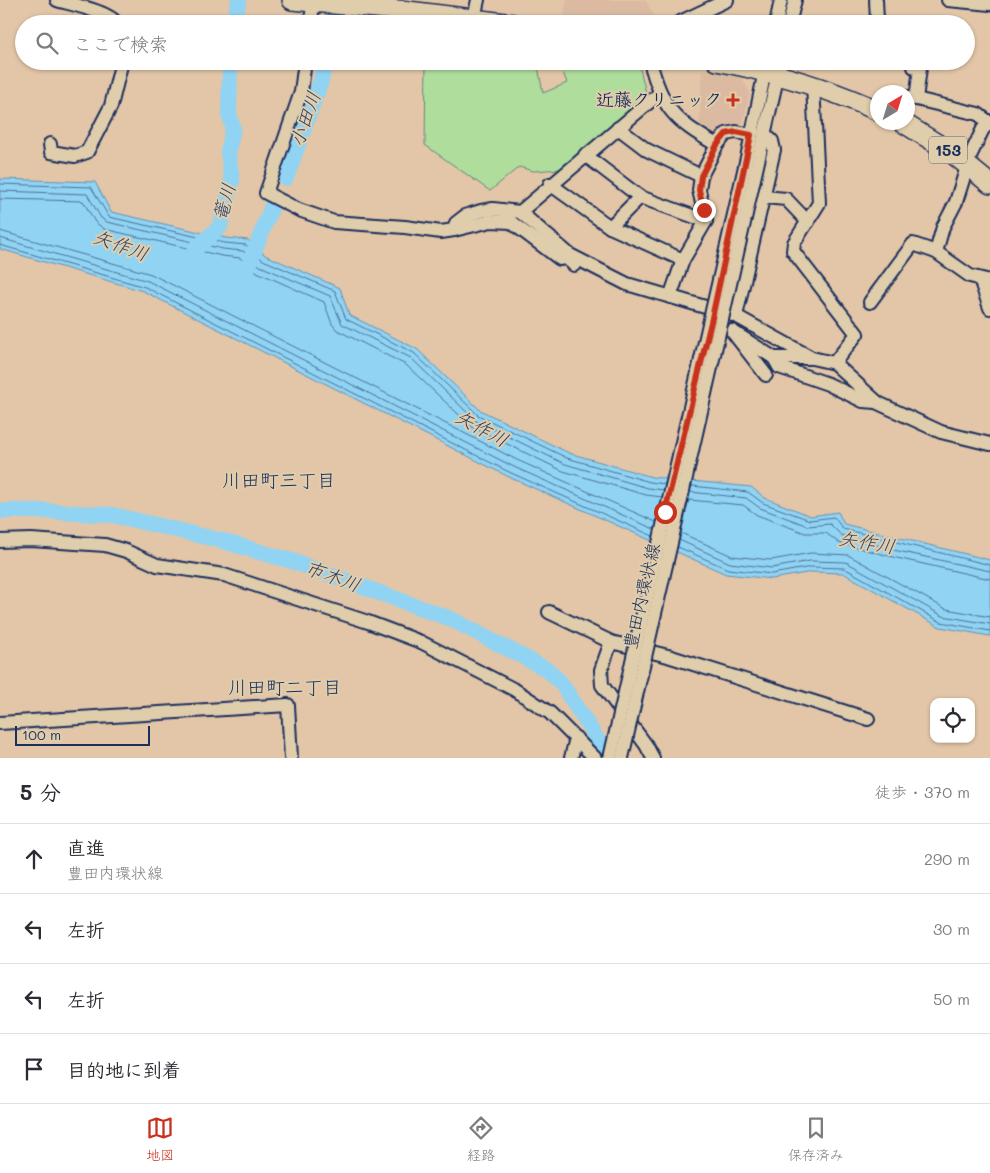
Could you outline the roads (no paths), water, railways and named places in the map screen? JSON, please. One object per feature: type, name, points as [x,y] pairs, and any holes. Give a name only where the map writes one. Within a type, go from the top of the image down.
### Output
[{"type":"highway","points":[[303,1],[408,11],[476,9],[491,15]]},
{"type":"highway","points":[[780,70],[870,107]]},
{"type":"highway","name":"153","points":[[915,130],[942,146],[990,184]]},
{"type":"street","points":[[57,0],[106,15]]},
{"type":"street","points":[[695,15],[727,0]]},
{"type":"street","points":[[771,0],[775,15]]},
{"type":"street","points":[[777,15],[781,0]]},
{"type":"street","points":[[791,15],[795,0]]},
{"type":"street","points":[[876,0],[877,15]]},
{"type":"street","points":[[948,0],[990,4]]},
{"type":"street","points":[[303,1],[307,15]]},
{"type":"street","points":[[50,144],[51,152],[75,156],[87,152],[111,106],[120,70]]},
{"type":"street","points":[[304,70],[301,92],[266,193],[299,210],[334,222],[404,227],[441,232],[491,221],[511,222],[560,259],[565,257],[572,264],[601,279],[619,285],[627,284]]},
{"type":"street","points":[[653,70],[665,105],[694,132],[717,145]]},
{"type":"street","name":"豊田内環状線","points":[[622,758],[754,155],[751,135],[772,70]]},
{"type":"street","name":"豊田内環状線","points":[[610,758],[754,155],[764,133],[773,70]]},
{"type":"street","points":[[915,87],[919,70]]},
{"type":"street","points":[[813,85],[819,203],[794,243],[793,250],[857,334],[834,363]]},
{"type":"street","points":[[520,212],[550,184],[660,93]]},
{"type":"street","points":[[915,99],[978,114],[990,123],[981,134],[967,165],[956,202],[943,227],[936,252]]},
{"type":"street","points":[[618,128],[653,153],[701,176]]},
{"type":"street","points":[[670,297],[683,260],[706,222],[699,190],[701,176],[717,145],[726,134],[736,132],[751,135]]},
{"type":"street","points":[[736,316],[774,150],[772,141],[764,133]]},
{"type":"street","points":[[585,155],[640,196],[706,222]]},
{"type":"street","points":[[550,184],[610,227],[683,260]]},
{"type":"street","points":[[610,227],[640,196]]},
{"type":"street","points":[[764,197],[786,199],[808,222]]},
{"type":"street","points":[[454,230],[456,223],[465,216],[481,211],[493,209],[520,212],[570,255],[627,284],[736,316],[812,358]]},
{"type":"street","points":[[870,302],[913,244],[936,252],[948,262],[985,280],[990,308]]},
{"type":"street","points":[[766,375],[732,332],[774,358],[780,367],[828,384],[863,401],[878,403]]},
{"type":"street","points":[[774,358],[812,358],[834,363],[878,403],[940,432],[990,444]]},
{"type":"street","points":[[0,541],[31,540],[105,545],[126,551],[156,565],[224,575],[368,622],[421,642],[515,690],[550,714],[595,758]]},
{"type":"street","points":[[549,612],[611,642],[668,656],[868,719]]},
{"type":"street","points":[[611,642],[601,670],[602,685],[646,745],[653,758]]},
{"type":"street","points":[[0,723],[288,706],[291,758]]},
{"type":"street","points":[[571,758],[576,738]]},
{"type":"water","name":"矢作川","points":[[0,179],[95,182],[111,212],[226,238],[248,240],[265,255],[340,288],[349,315],[417,349],[480,410],[569,453],[652,477],[751,487],[765,498],[811,516],[838,512],[844,524],[990,560],[990,636],[940,627],[843,573],[812,572],[772,579],[726,574],[509,477],[143,291],[0,249]]},
{"type":"waterway","name":"篭川","points":[[235,15],[239,0]]},
{"type":"waterway","name":"小田川","points":[[335,15],[338,0]]},
{"type":"waterway","name":"篭川","points":[[195,249],[220,227],[232,180],[228,152],[233,128],[229,114],[230,70]]},
{"type":"waterway","name":"小田川","points":[[286,178],[321,81],[323,70]]},
{"type":"waterway","name":"小田川","points":[[248,267],[272,206]]},
{"type":"waterway","name":"市木川","points":[[0,511],[45,511],[113,515],[219,540],[295,562],[451,619],[548,670],[561,683],[609,758]]},
{"type":"place","name":"近藤クリニック","points":[[733,100]]},
{"type":"district","name":"川田町三丁目","points":[[279,480]]},
{"type":"district","name":"川田町二丁目","points":[[285,687]]}]
